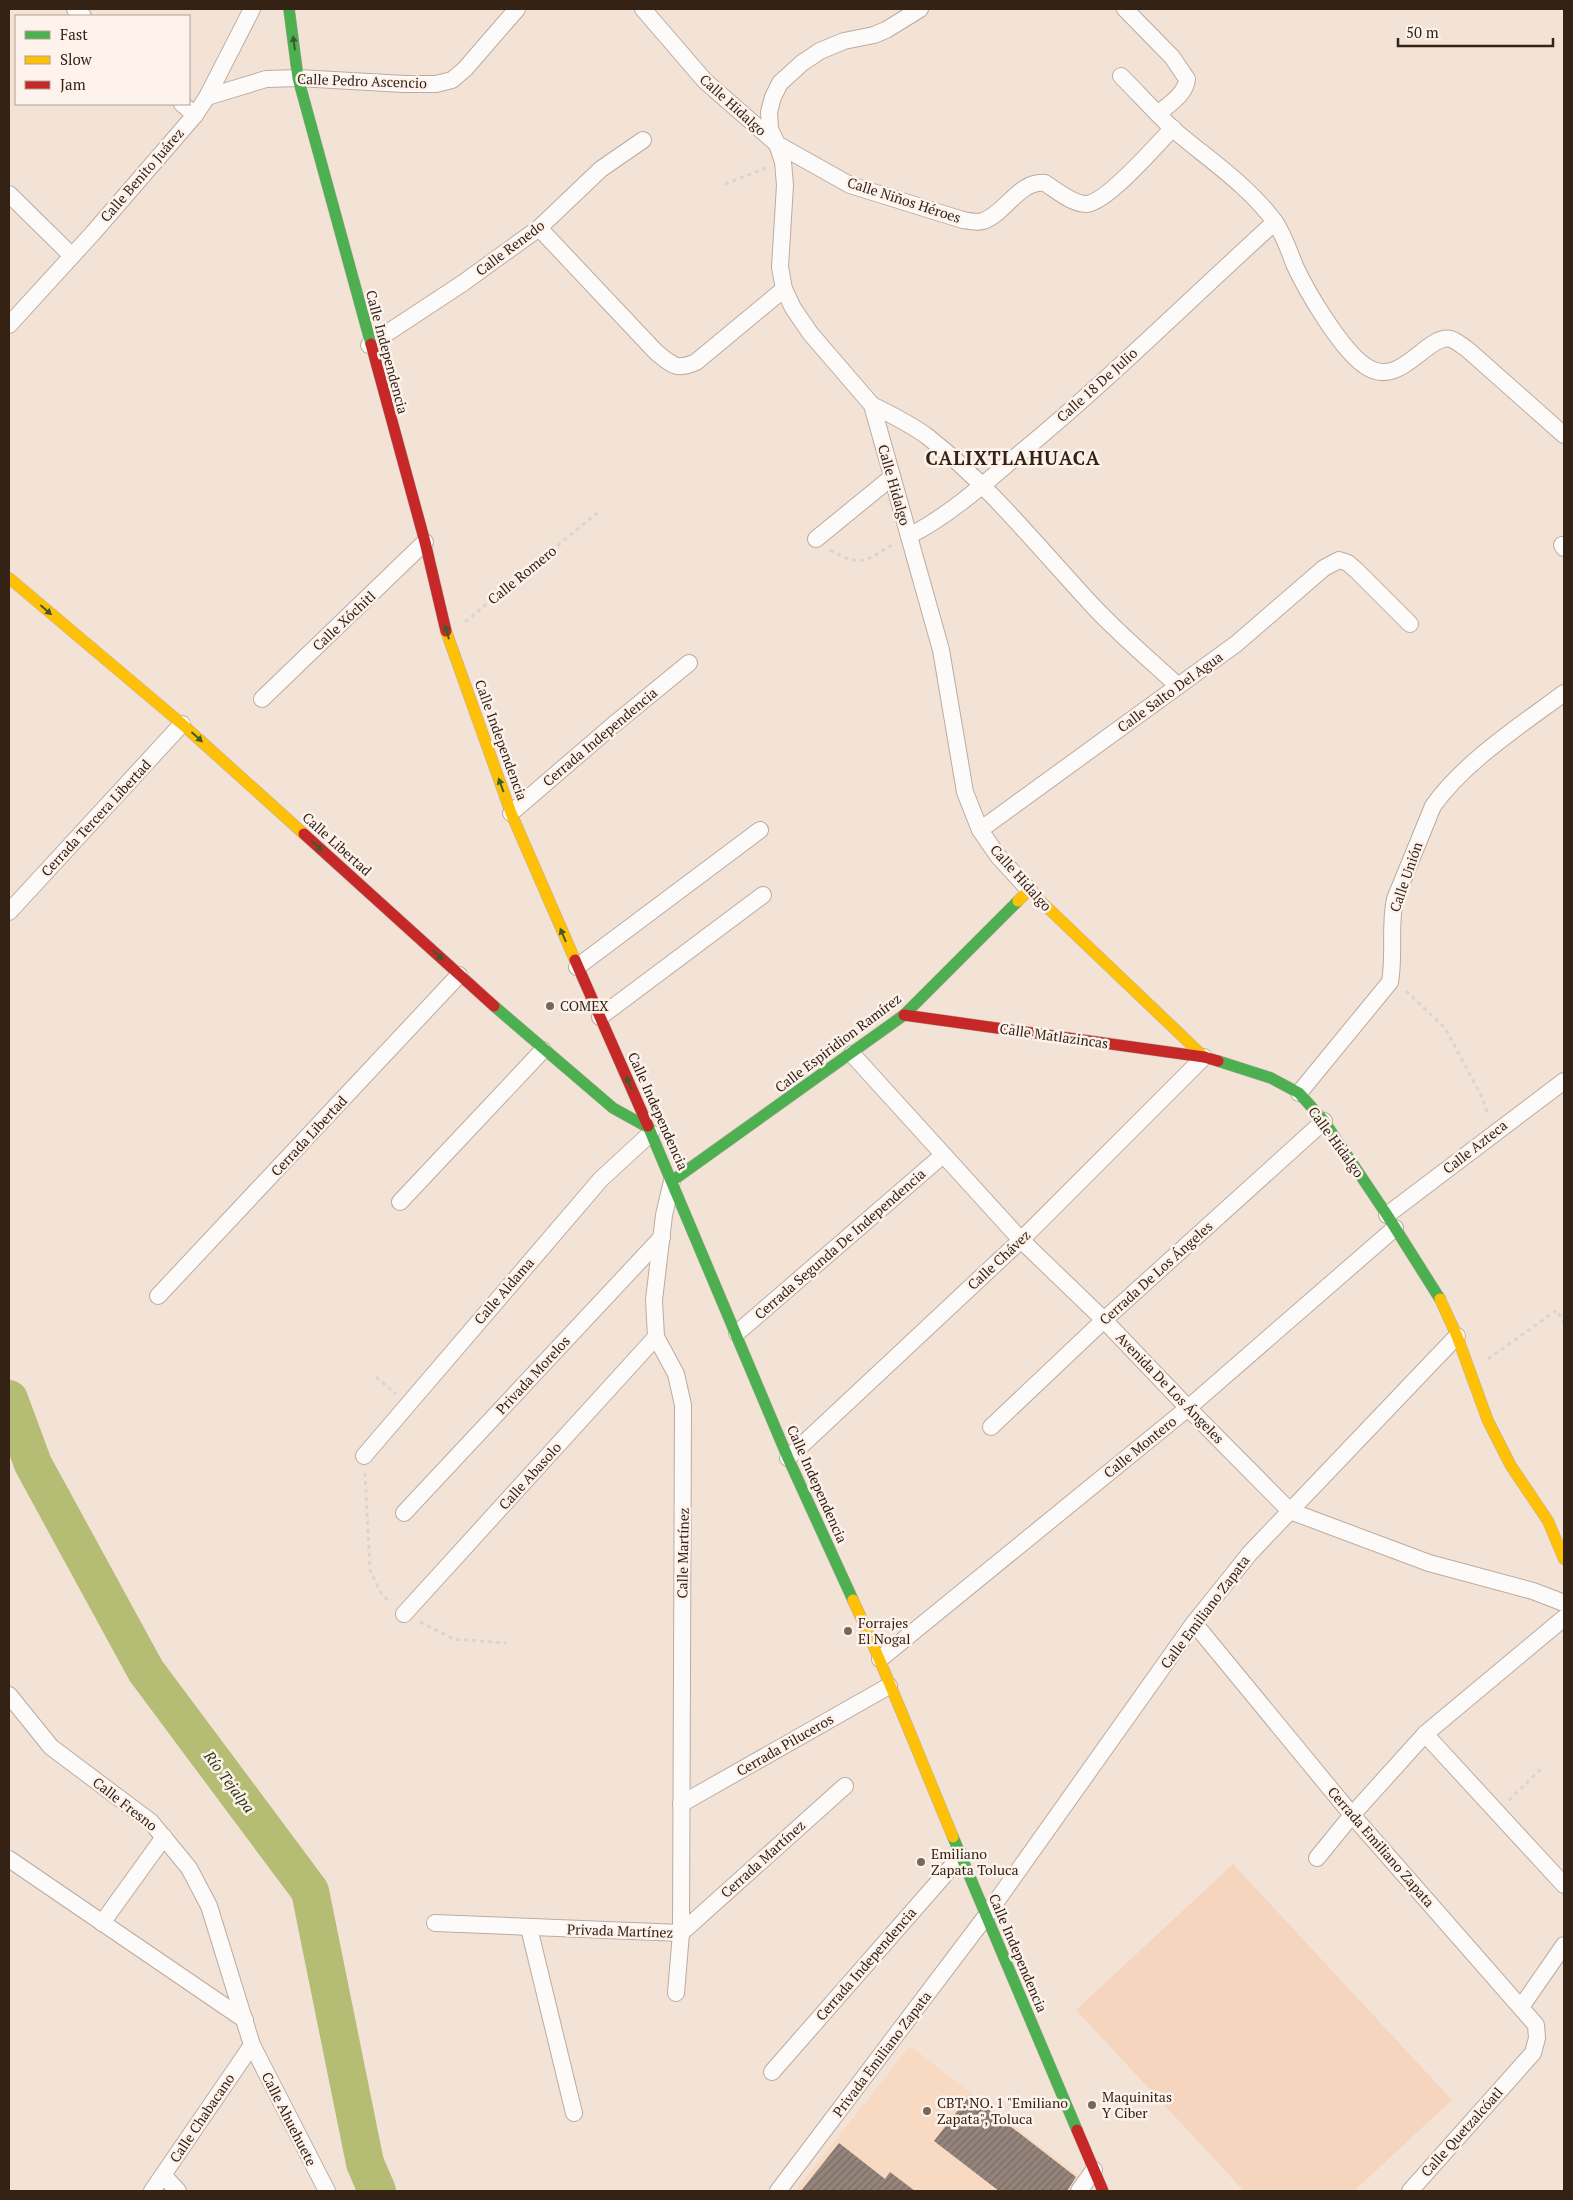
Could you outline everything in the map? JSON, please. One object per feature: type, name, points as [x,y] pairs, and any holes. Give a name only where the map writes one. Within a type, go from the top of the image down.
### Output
[{"type":"main road","name":"Calle Independencia","points":[[289,9],[298,78],[369,345],[425,542],[447,636],[511,813],[672,1181],[788,1458],[880,1658],[889,1686],[1103,2191]]},
{"type":"main road","name":"Calle Libertad","points":[[9,578],[182,724],[542,1050],[613,1108],[650,1130]]},
{"type":"main road","name":"Calle Espiridion Ramírez","points":[[672,1181],[904,1015],[1028,890]]},
{"type":"main road","name":"Calle Hidalgo","points":[[1028,890],[1204,1057],[1271,1078],[1299,1093],[1324,1121],[1391,1221],[1443,1305],[1457,1336],[1488,1421],[1511,1466],[1548,1521],[1564,1559]]},
{"type":"main road","name":"Calle Matlazincas","points":[[904,1015],[1204,1057]]},
{"type":"street","name":"Calle Benito Juárez","points":[[9,326],[194,115],[207,97],[252,9]]},
{"type":"street","name":"Calle Pedro Ascencio","points":[[207,97],[251,82],[266,79],[298,78],[404,84],[436,84],[452,80],[465,69],[517,9]]},
{"type":"street","name":"Calle Hidalgo","points":[[643,9],[705,82],[777,144],[783,162],[785,185],[780,266],[784,289],[793,308],[810,333],[872,405],[941,650],[965,792],[980,830],[998,856],[1028,890]]},
{"type":"street","points":[[777,144],[770,129],[769,112],[773,97],[780,83],[820,52],[844,41],[886,30],[920,9]]},
{"type":"street","points":[[1125,9],[1172,57],[1187,79],[1187,86],[1181,94],[1158,114]]},
{"type":"street","points":[[1121,76],[1173,128],[1251,196],[1275,222],[1304,286],[1344,344],[1364,365],[1377,372],[1388,372],[1408,363],[1440,341],[1451,339],[1467,349],[1564,433]]},
{"type":"street","points":[[183,105],[194,115]]},
{"type":"street","name":"Calle Niños Héroes","points":[[777,144],[850,184],[963,220],[977,222],[983,221],[1025,188],[1039,182],[1045,183],[1084,204],[1094,202],[1108,194],[1173,128]]},
{"type":"street","name":"Calle Renedo","points":[[369,345],[463,283],[539,228],[601,169],[643,140]]},
{"type":"street","points":[[9,194],[72,256]]},
{"type":"street","name":"Calle 18 De Julio","points":[[909,536],[936,521],[981,486],[1097,388],[1275,222]]},
{"type":"street","points":[[539,228],[656,352],[672,365],[683,367],[696,362],[784,289]]},
{"type":"street","points":[[872,405],[902,420],[928,437],[981,486],[1058,566],[1092,606],[1178,686]]},
{"type":"street","points":[[816,538],[892,477]]},
{"type":"street","name":"Calle Xóchitl","points":[[262,698],[425,542]]},
{"type":"street","name":"Calle Salto Del Agua","points":[[980,830],[1236,644],[1324,568],[1338,560],[1348,563],[1358,571],[1410,624]]},
{"type":"street","name":"Cerrada Independencia","points":[[511,813],[689,663]]},
{"type":"street","name":"Calle Unión","points":[[1390,982],[1392,968],[1392,915],[1395,899],[1433,806],[1442,792],[1462,774],[1564,693]]},
{"type":"street","name":"Cerrada Tercera Libertad","points":[[9,912],[182,724]]},
{"type":"street","points":[[577,967],[760,830]]},
{"type":"street","points":[[600,1017],[763,896]]},
{"type":"street","name":"Cerrada Libertad","points":[[158,1296],[459,974]]},
{"type":"street","points":[[1299,1093],[1390,982]]},
{"type":"street","points":[[400,1202],[542,1050]]},
{"type":"street","name":"Avenida De Los Ángeles","points":[[852,1054],[1021,1240],[1104,1320],[1290,1511],[1429,1562],[1533,1591],[1564,1603]]},
{"type":"street","name":"Calle Chávez","points":[[788,1458],[1021,1240],[1204,1057]]},
{"type":"street","name":"Calle Azteca","points":[[1391,1221],[1494,1132],[1564,1081]]},
{"type":"street","name":"Cerrada De Los Ángeles","points":[[991,1427],[1104,1320],[1324,1121]]},
{"type":"street","name":"Calle Aldama","points":[[364,1456],[606,1174],[650,1130]]},
{"type":"street","name":"Cerrada Segunda De Independencia","points":[[737,1333],[942,1155]]},
{"type":"street","name":"Calle Martínez","points":[[672,1181],[664,1215],[654,1300],[656,1337],[676,1374],[683,1405],[681,1933]]},
{"type":"street","name":"Calle Montero","points":[[880,1658],[1188,1408],[1391,1221]]},
{"type":"street","name":"Privada Morelos","points":[[404,1513],[662,1237]]},
{"type":"street","name":"Calle Emiliano Zapata","points":[[986,1916],[1194,1623],[1250,1553],[1457,1336]]},
{"type":"street","name":"Calle Abasolo","points":[[404,1614],[656,1337]]},
{"type":"street","points":[[1317,1858],[1352,1815],[1425,1734],[1564,1618]]},
{"type":"street","name":"Cerrada Emiliano Zapata","points":[[1194,1623],[1352,1815],[1536,2025],[1537,2038],[1533,2053],[1515,2073]]},
{"type":"street","name":"Cerrada Piluceros","points":[[682,1804],[889,1686]]},
{"type":"street","name":"Calle Fresno","points":[[9,1695],[51,1747],[127,1803],[164,1837],[189,1868],[206,1899],[252,2046]]},
{"type":"street","points":[[1425,1734],[1498,1811],[1564,1885]]},
{"type":"street","name":"Cerrada Martínez","points":[[681,1933],[845,1786]]},
{"type":"street","points":[[102,1923],[164,1837]]},
{"type":"street","name":"Cerrada Independencia","points":[[772,2072],[961,1856]]},
{"type":"street","points":[[9,1858],[245,2020]]},
{"type":"street","name":"Privada Emiliano Zapata","points":[[778,2191],[986,1916]]},
{"type":"street","name":"Privada Martínez","points":[[435,1923],[681,1933],[676,1993]]},
{"type":"street","points":[[529,1928],[574,2113]]},
{"type":"street","points":[[1521,2007],[1564,1945]]},
{"type":"street","name":"Calle Chabacano","points":[[152,2191],[252,2046]]},
{"type":"street","name":"Calle Ahuehuete","points":[[252,2046],[327,2191]]},
{"type":"street","name":"Calle Quetzalcóatl","points":[[1410,2191],[1515,2073]]},
{"type":"street","points":[[1079,2191],[1094,2170]]},
{"type":"street","points":[[164,2175],[178,2191]]},
{"type":"path","points":[[725,184],[783,162]]},
{"type":"path","name":"Calle Romero","points":[[447,636],[597,513]]},
{"type":"path","points":[[816,538],[849,561],[862,562],[909,536]]},
{"type":"path","points":[[1390,982],[1404,989],[1445,1028],[1482,1098],[1494,1132]]},
{"type":"path","points":[[1469,1372],[1557,1310],[1564,1324]]},
{"type":"path","points":[[376,1377],[408,1404]]},
{"type":"path","points":[[364,1456],[370,1570],[381,1594],[404,1614],[454,1639],[506,1643]]},
{"type":"path","points":[[1498,1811],[1542,1767]]},
{"type":"shaded area","points":[[1233,1864],[1452,2100],[1354,2191],[1244,2191],[1076,2010]]},
{"type":"shaded area","name":"CBT. NO. 1 \"Emiliano Zapata\", Toluca","points":[[910,2046],[1080,2177],[1070,2191],[795,2191]]},
{"type":"building","points":[[970,2095],[1076,2177],[1067,2191],[999,2191],[934,2141]]},
{"type":"building","points":[[839,2143],[885,2179],[890,2172],[915,2191],[801,2191]]},
{"type":"waterway","name":"Río Tejalpa","points":[[9,1399],[33,1464],[146,1671],[310,1891],[365,2163],[377,2191]]},
{"type":"traffic: fast","points":[[289,9],[298,78],[371,344]]},
{"type":"traffic: fast","points":[[672,1181],[904,1015],[1018,901]]},
{"type":"traffic: fast","points":[[494,1006],[613,1108],[649,1128]]},
{"type":"traffic: fast","points":[[1218,1061],[1271,1078],[1299,1093],[1324,1121],[1440,1299]]},
{"type":"traffic: fast","points":[[648,1126],[788,1458],[853,1600]]},
{"type":"traffic: fast","points":[[953,1837],[1077,2130]]},
{"type":"traffic: slow","points":[[9,578],[182,724],[304,834]]},
{"type":"traffic: slow","points":[[446,631],[511,813],[575,960]]},
{"type":"traffic: slow","points":[[1018,901],[1029,890],[1204,1057]]},
{"type":"traffic: slow","points":[[1440,1299],[1457,1336],[1488,1421],[1511,1466],[1548,1521],[1564,1559]]},
{"type":"traffic: slow","points":[[853,1600],[892,1688],[953,1837]]},
{"type":"traffic: jam","points":[[371,344],[425,542],[446,631]]},
{"type":"traffic: jam","points":[[304,834],[494,1006]]},
{"type":"traffic: jam","points":[[575,960],[648,1126]]},
{"type":"traffic: jam","points":[[904,1015],[1204,1057],[1218,1061]]},
{"type":"traffic: jam","points":[[1077,2130],[1103,2191]]},
{"type":"place","name":"COMEX","points":[[550,1006]]},
{"type":"place","name":"Forrajes El Nogal","points":[[848,1631]]},
{"type":"place","name":"Emiliano Zapata Toluca","points":[[921,1862]]},
{"type":"place","name":"Maquinitas Y Ciber","points":[[1092,2105]]},
{"type":"place","name":"CBT. NO. 1 \"Emiliano Zapata\", Toluca","points":[[927,2111]]},
{"type":"district","name":"CALIXTLAHUACA","points":[[1013,458]]}]
